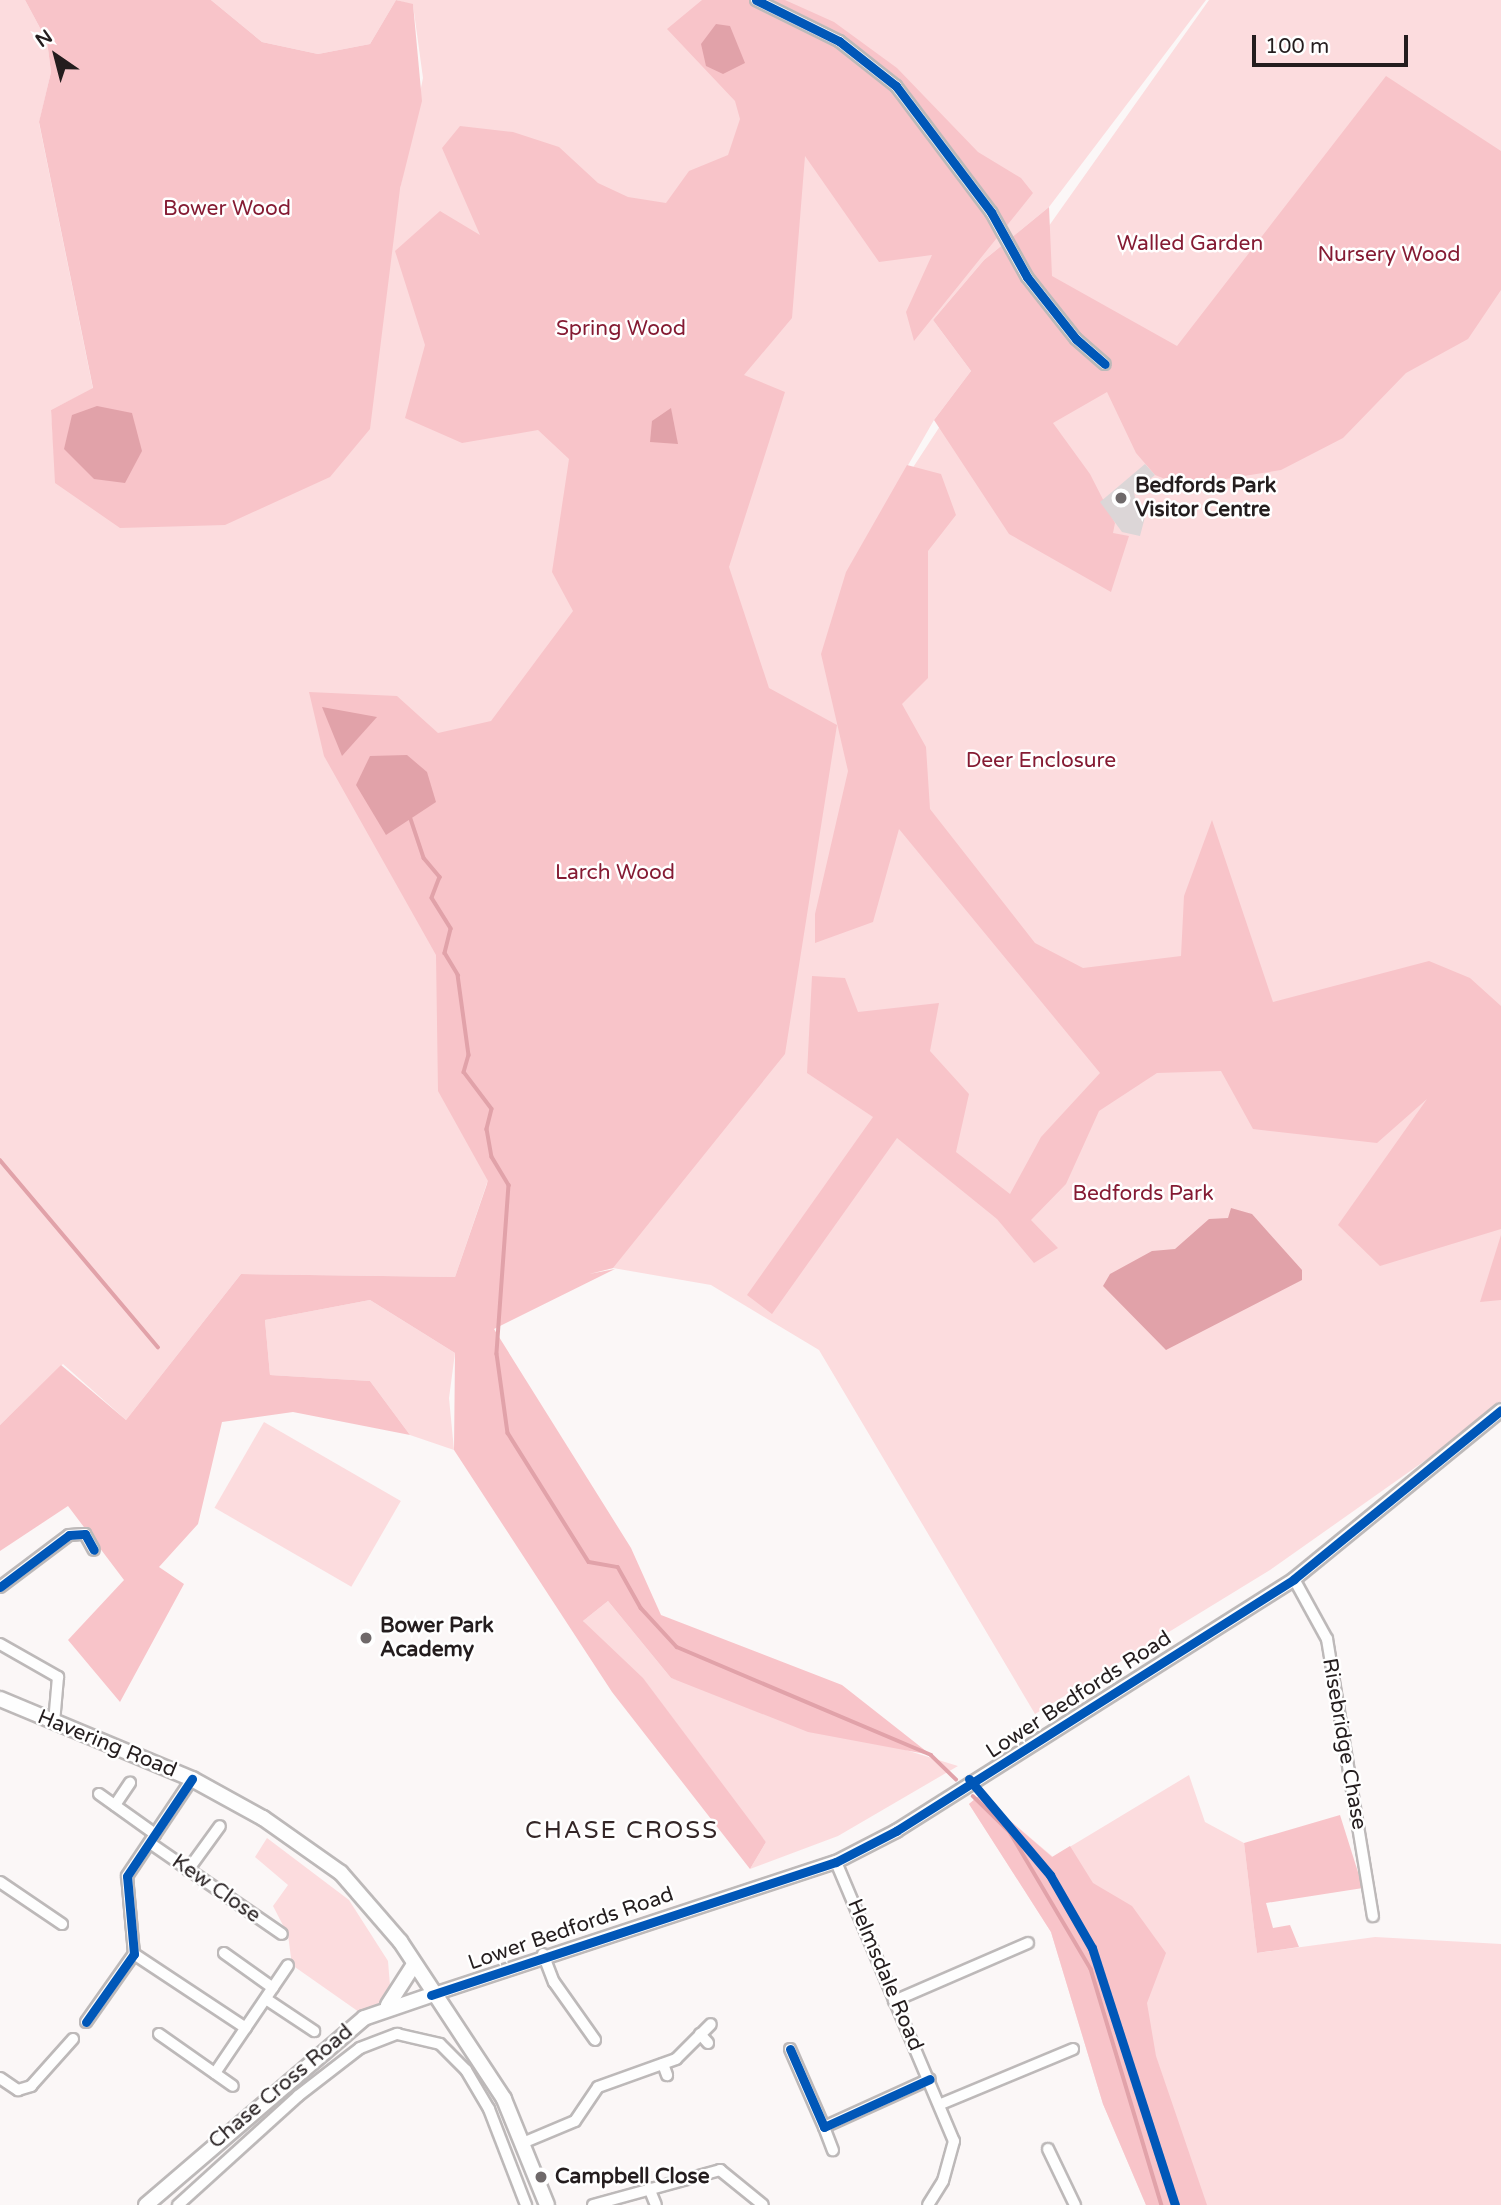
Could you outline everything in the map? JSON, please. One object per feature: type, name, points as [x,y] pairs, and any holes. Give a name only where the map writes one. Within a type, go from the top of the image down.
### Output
[{"type":"main road","name":"Havering Road","points":[[0,1699],[192,1779],[264,1818],[341,1873],[374,1907],[431,1994],[470,2046],[525,2142],[547,2205]]},
{"type":"main road","points":[[388,2006],[413,1966]]},
{"type":"main road","name":"Chase Cross Road","points":[[146,2205],[364,2018],[388,2006],[431,1994]]},
{"type":"street","points":[[756,0],[839,41],[896,86],[991,212],[1027,277],[1076,339],[1105,364]]},
{"type":"street","name":"Lower Bedfords Road","points":[[431,1994],[544,1954],[836,1862],[896,1831],[1294,1579],[1501,1410]]},
{"type":"street","points":[[0,1587],[69,1535],[85,1534],[94,1550]]},
{"type":"street","name":"Risebridge Chase","points":[[1294,1579],[1327,1639],[1373,1916]]},
{"type":"street","points":[[0,1644],[58,1677],[54,1723]]},
{"type":"street","points":[[86,2022],[134,1954],[127,1876],[192,1779]]},
{"type":"street","points":[[115,1805],[130,1783]]},
{"type":"street","name":"Kew Close","points":[[99,1794],[188,1870],[282,1934]]},
{"type":"street","points":[[188,1870],[220,1826]]},
{"type":"street","name":"Helmsdale Road","points":[[836,1862],[894,2001],[941,2104],[953,2150],[928,2205]]},
{"type":"street","points":[[0,1882],[62,1924]]},
{"type":"street","points":[[894,2001],[1028,1943]]},
{"type":"street","points":[[224,1953],[273,1988]]},
{"type":"street","points":[[134,1954],[246,2028]]},
{"type":"street","points":[[544,1954],[554,1982],[595,2040]]},
{"type":"street","points":[[215,2073],[288,1965]]},
{"type":"street","points":[[266,1999],[314,2031]]},
{"type":"street","points":[[525,2142],[575,2121],[598,2087],[663,2064],[711,2025]]},
{"type":"street","points":[[159,2034],[233,2086]]},
{"type":"street","points":[[163,2189],[177,2205],[308,2088],[360,2048],[397,2034],[440,2044],[466,2070],[489,2109],[526,2205]]},
{"type":"street","points":[[700,2034],[708,2043]]},
{"type":"street","points":[[3,2085],[31,2086],[73,2039]]},
{"type":"street","points":[[790,2049],[833,2150]]},
{"type":"street","points":[[941,2104],[1073,2049]]},
{"type":"street","points":[[663,2064],[667,2076]]},
{"type":"street","points":[[824,2127],[930,2079]]},
{"type":"street","points":[[1048,2149],[1075,2205]]},
{"type":"street","points":[[593,2205],[720,2170],[763,2205]]},
{"type":"street","points":[[649,2188],[656,2205]]},
{"type":"green space","points":[[0,0],[25,0],[47,41],[51,72],[39,123],[93,389],[51,410],[56,481],[400,189],[423,78],[413,5],[396,0],[1206,0],[1049,207],[984,260],[933,320],[971,371],[934,420],[861,547],[980,365],[1012,278],[1209,0],[1501,0],[1501,1407],[1270,1570],[1035,1714],[819,1350],[711,1285],[613,1268],[493,1298],[487,1183],[455,1277],[241,1274],[126,1420],[63,1364],[0,1425]]},
{"type":"green space","name":"Bower Wood","points":[[25,0],[211,0],[262,42],[318,54],[370,44],[396,0],[413,4],[422,101],[400,189],[370,429],[330,477],[225,525],[120,528],[55,483],[51,410],[93,388],[39,122],[51,72],[47,41]]},
{"type":"green space","points":[[211,0],[396,0],[370,44],[318,54],[262,42]]},
{"type":"green space","points":[[702,0],[785,0],[834,22],[897,68],[978,152],[1021,178],[1033,193],[914,341],[906,312],[932,255],[879,262],[805,156],[792,318],[744,375],[785,392],[729,567],[769,688],[837,725],[785,1054],[613,1268],[589,1274],[615,1269],[494,1329],[631,1548],[661,1615],[842,1685],[931,1755],[808,1732],[671,1678],[608,1601],[583,1621],[643,1678],[766,1842],[750,1869],[612,1692],[454,1450],[455,1353],[370,1300],[265,1320],[270,1375],[370,1381],[410,1435],[293,1412],[222,1422],[198,1524],[159,1567],[184,1584],[120,1702],[68,1640],[124,1580],[68,1506],[0,1551],[0,1425],[61,1365],[126,1420],[241,1274],[455,1277],[488,1181],[438,1091],[436,955],[324,756],[309,692],[397,696],[438,733],[491,721],[573,611],[552,572],[569,459],[538,430],[462,443],[405,418],[425,345],[395,251],[440,211],[480,235],[442,148],[460,126],[513,132],[559,147],[598,183],[628,197],[666,203],[689,171],[728,155],[740,119],[735,101],[667,29]]},
{"type":"green space","name":"Nursery Wood","points":[[1386,76],[1501,151],[1501,290],[1468,339],[1406,373],[1343,438],[1281,470],[1182,486],[1155,475],[1136,453],[1107,392],[1053,423],[1090,474],[1115,523],[1113,533],[1129,536],[1111,592],[1009,534],[934,420],[971,371],[933,320],[984,260],[1049,207],[1052,276],[1177,346]]},
{"type":"green space","points":[[907,465],[941,474],[956,515],[928,551],[928,678],[902,704],[926,747],[930,809],[1035,943],[1083,968],[1181,956],[1184,896],[1212,820],[1273,1002],[1429,961],[1470,978],[1501,1006],[1501,1229],[1380,1266],[1338,1225],[1427,1099],[1377,1143],[1253,1129],[1221,1071],[1157,1073],[1099,1111],[1066,1184],[1031,1220],[1058,1248],[1034,1263],[997,1219],[897,1138],[772,1314],[747,1295],[873,1117],[807,1073],[812,976],[845,978],[858,1012],[939,1003],[930,1051],[969,1094],[956,1152],[1010,1194],[1041,1137],[1100,1073],[899,829],[873,922],[815,943],[815,914],[848,771],[821,654],[846,572]]},
{"type":"green space","points":[[1501,1235],[1501,1300],[1480,1302]]},
{"type":"green space","points":[[370,1300],[455,1353],[449,1398],[454,1450],[410,1435],[370,1381],[270,1375],[265,1320]]},
{"type":"green space","points":[[264,1422],[401,1501],[351,1587],[214,1508]]},
{"type":"green space","points":[[608,1601],[671,1678],[958,1766],[838,1836],[750,1869],[766,1842],[583,1621]]},
{"type":"green space","points":[[1189,1775],[1205,1822],[1244,1843],[1257,1953],[1375,1937],[1501,1944],[1501,2205],[1146,2205],[1103,2104],[1051,1932],[969,1804],[980,1795],[1053,1857]]},
{"type":"green space","points":[[980,1795],[1052,1857],[1070,1846],[1093,1883],[1132,1906],[1166,1953],[1147,2003],[1156,2056],[1207,2205],[1146,2205],[1103,2104],[1051,1932],[969,1804]]},
{"type":"green space","points":[[1340,1815],[1363,1888],[1266,1903],[1273,1928],[1290,1925],[1299,1947],[1257,1953],[1244,1843]]},
{"type":"green space","points":[[267,1838],[349,1900],[388,1961],[391,1998],[359,2012],[292,1965],[288,1935],[273,1906],[288,1885],[255,1857]]},
{"type":"shaded area","points":[[716,24],[730,26],[745,63],[723,74],[706,66],[701,44]]},
{"type":"shaded area","points":[[97,406],[132,413],[142,451],[125,483],[94,479],[64,449],[72,415]]},
{"type":"shaded area","points":[[671,408],[678,444],[650,442],[652,421]]},
{"type":"shaded area","points":[[322,707],[377,717],[342,756]]},
{"type":"shaded area","points":[[407,755],[427,772],[436,802],[386,835],[356,785],[370,756]]},
{"type":"shaded area","points":[[1231,1208],[1252,1214],[1302,1270],[1302,1280],[1166,1350],[1103,1286],[1110,1274],[1152,1251],[1175,1249],[1209,1219],[1228,1218]]},
{"type":"building","name":"Bedfords Park Visitor Centre","points":[[1145,464],[1155,475],[1134,492],[1139,517],[1145,517],[1140,536],[1122,532],[1100,502]]},
{"type":"waterway","points":[[411,819],[424,858],[440,877],[432,898],[451,929],[445,953],[458,975],[469,1055],[464,1072],[492,1109],[487,1129],[492,1157],[509,1185],[497,1354],[508,1433],[589,1562],[618,1567],[641,1608],[677,1647],[931,1755],[956,1779]]},
{"type":"waterway","points":[[0,1160],[158,1347]]},
{"type":"waterway","points":[[973,1796],[1010,1832],[1091,1969],[1162,2205]]},
{"type":"cycle path","points":[[756,0],[839,41],[896,86],[991,212],[1027,277],[1076,339],[1105,364]]},
{"type":"cycle path","points":[[431,1995],[836,1862],[896,1831],[1294,1579],[1501,1410]]},
{"type":"cycle path","points":[[0,1587],[69,1535],[85,1534],[94,1550]]},
{"type":"cycle path","points":[[86,2022],[134,1954],[127,1876],[192,1779]]},
{"type":"cycle path","points":[[969,1779],[1050,1875],[1092,1948],[1175,2205]]},
{"type":"cycle path","points":[[790,2049],[824,2127],[930,2079]]},
{"type":"place","name":"Bedfords Park Visitor Centre","points":[[1121,498]]},
{"type":"place","name":"Bower Park Academy","points":[[366,1638]]},
{"type":"place","name":"Campbell Close","points":[[541,2177]]},
{"type":"district","name":"CHASE CROSS","points":[[622,1831]]},
{"type":"park label","name":"Walled Garden","points":[[1190,244]]},
{"type":"park label","name":"Spring Wood","points":[[621,329]]},
{"type":"park label","name":"Deer Enclosure","points":[[1041,761]]},
{"type":"park label","name":"Larch Wood","points":[[615,873]]},
{"type":"park label","name":"Bedfords Park","points":[[1143,1194]]}]
